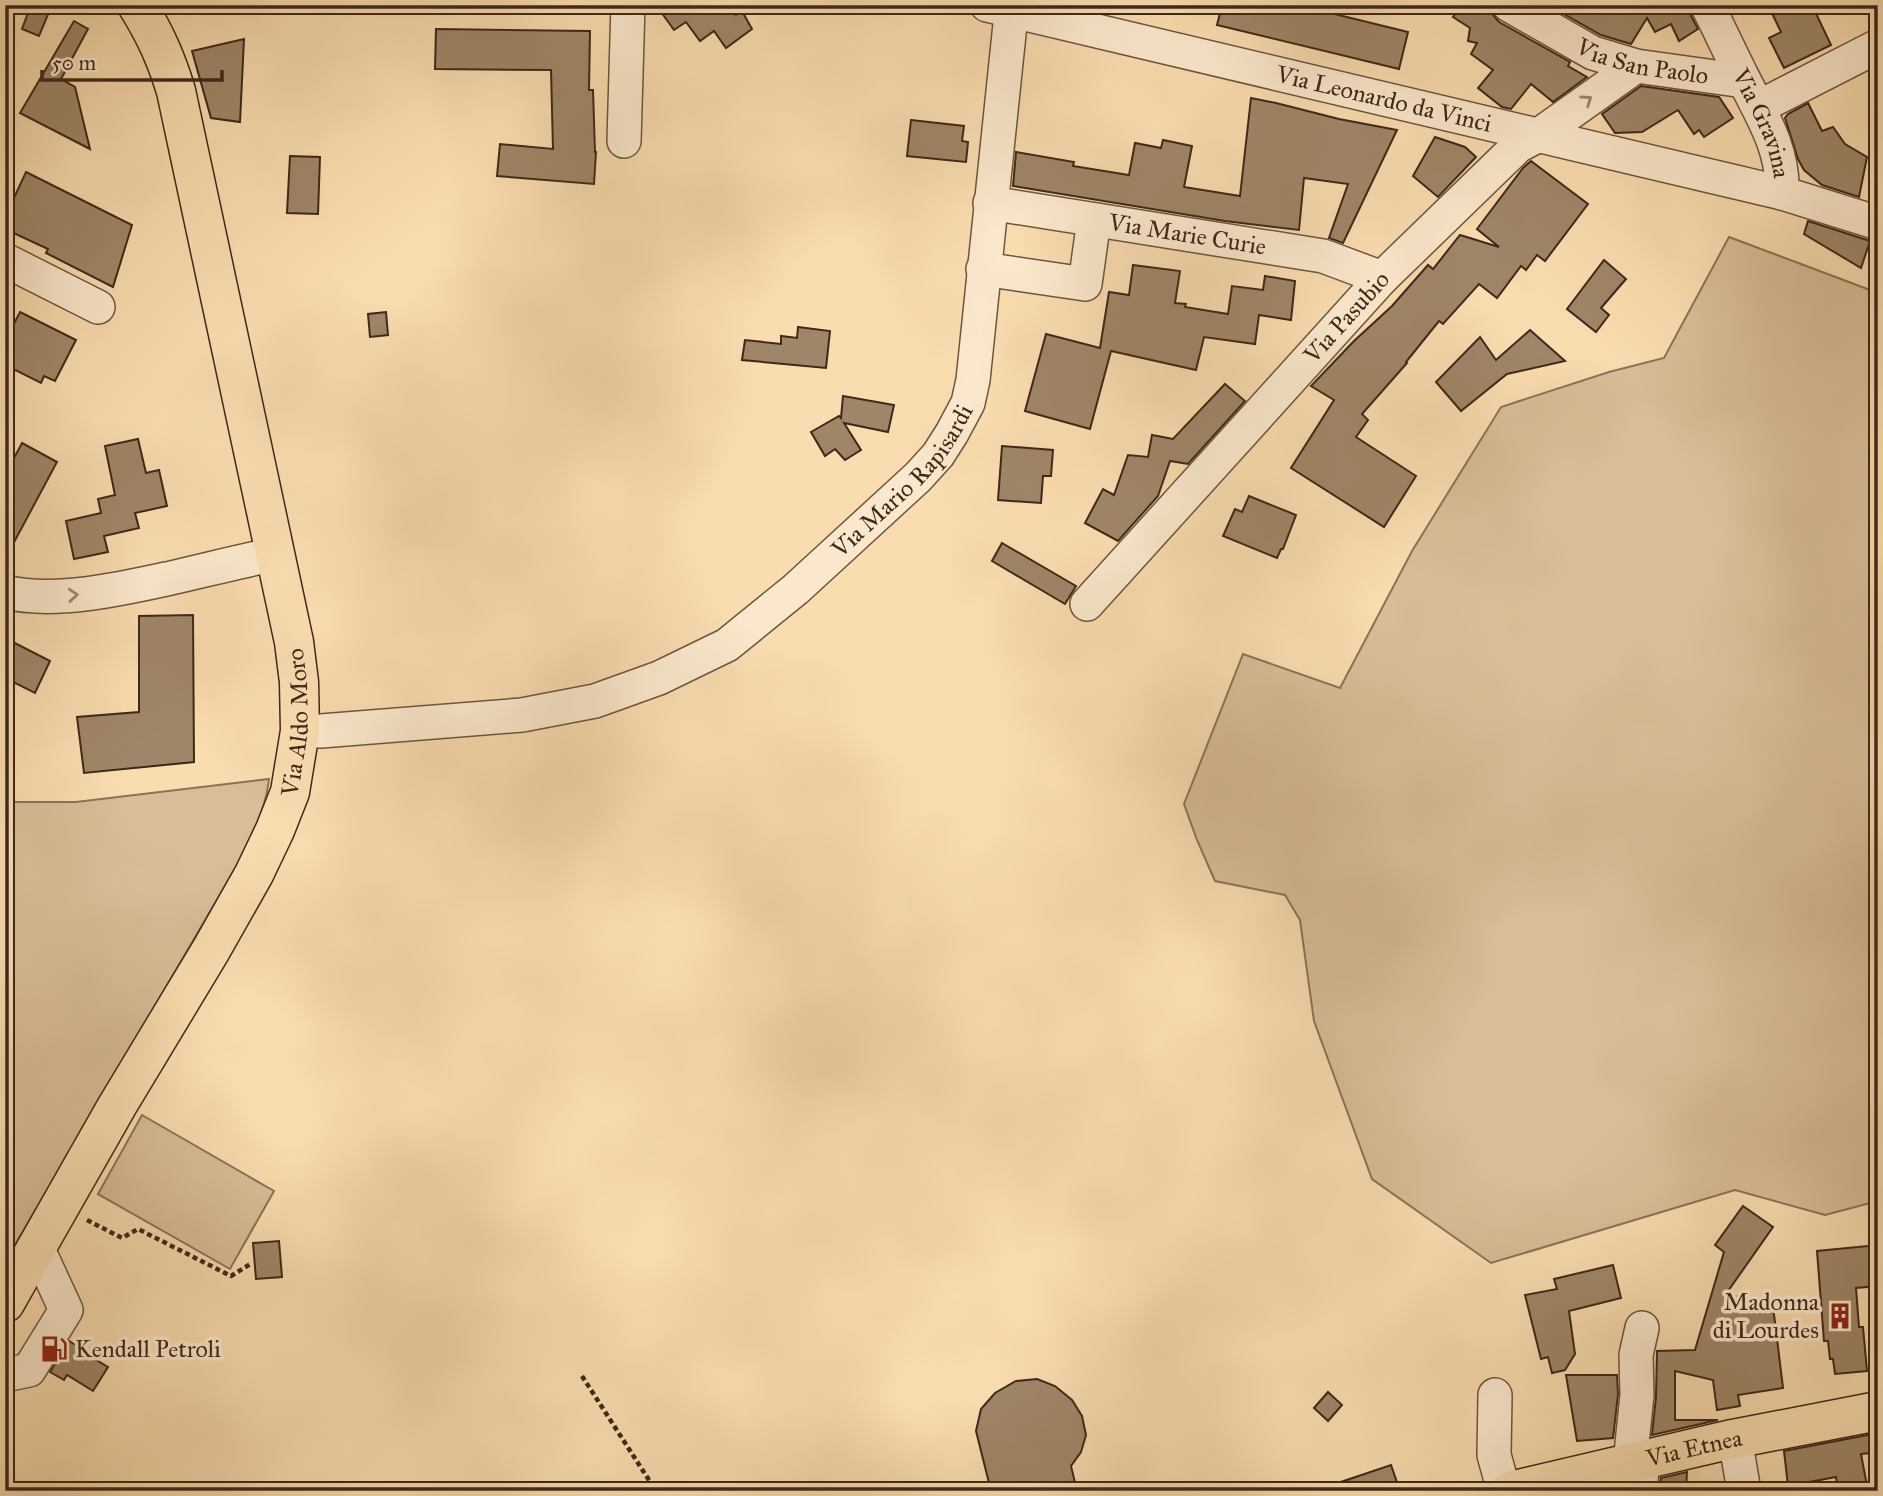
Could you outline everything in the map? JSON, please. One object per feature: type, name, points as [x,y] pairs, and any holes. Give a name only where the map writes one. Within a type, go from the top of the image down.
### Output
[{"type":"main road","name":"Via Aldo Moro","points":[[5,1303],[254,874],[290,792],[300,731],[295,642],[176,91],[157,38],[137,5]]},
{"type":"main road","name":"Via Etnea","points":[[1510,1491],[1638,1471],[1728,1440],[1878,1411]]},
{"type":"street","points":[[624,141],[628,5]]},
{"type":"street","name":"Via San Paolo","points":[[1509,5],[1593,53],[1751,94]]},
{"type":"street","name":"Via Gravina","points":[[1707,5],[1779,153],[1783,174],[1782,193],[1878,223]]},
{"type":"street","name":"Via Leonardo da Vinci","points":[[1003,7],[1782,193]]},
{"type":"street","name":"Via Mario Rapisardi","points":[[300,731],[321,732],[522,715],[595,701],[659,678],[727,645],[796,589],[918,477],[953,433],[968,402],[973,380],[990,203],[1003,7]]},
{"type":"street","points":[[1751,94],[1878,46]]},
{"type":"street","name":"Via Pasubio","points":[[1087,604],[1382,278],[1518,146],[1539,135],[1636,66]]},
{"type":"street","name":"Via Marie Curie","points":[[990,203],[1323,256],[1382,278]]},
{"type":"street","points":[[983,269],[1085,284],[1094,220]]},
{"type":"street","points":[[5,260],[98,307]]},
{"type":"street","points":[[5,592],[71,596],[120,589],[276,554]]},
{"type":"street","points":[[5,1375],[29,1370],[66,1310],[37,1247]]},
{"type":"street","points":[[1638,1471],[1636,1355],[1642,1328]]},
{"type":"street","points":[[1495,1395],[1494,1454],[1504,1491]]},
{"type":"street","points":[[1728,1440],[1738,1456],[1744,1491]]},
{"type":"path","points":[[83,1218],[121,1238],[138,1228],[231,1276],[252,1262]]},
{"type":"path","points":[[582,1376],[656,1491]]},
{"type":"shaded area","points":[[1729,237],[1878,293],[1878,1201],[1825,1215],[1735,1190],[1491,1263],[1372,1179],[1314,1021],[1300,920],[1285,895],[1215,881],[1184,804],[1243,654],[1340,688],[1412,551],[1501,407],[1609,372],[1664,358]]},
{"type":"shaded area","points":[[269,779],[262,809],[242,857],[5,1262],[5,798],[15,802],[76,802]]},
{"type":"shaded area","points":[[142,1115],[274,1191],[230,1269],[98,1194]]},
{"type":"building","points":[[31,5],[52,5],[39,36],[22,29]]},
{"type":"building","points":[[656,5],[729,5],[736,15],[742,11],[752,29],[726,48],[714,31],[700,41],[686,22],[674,30]]},
{"type":"building","points":[[1222,5],[1298,5],[1408,32],[1399,69],[1217,25]]},
{"type":"building","points":[[1461,5],[1490,5],[1499,22],[1570,62],[1568,66],[1587,77],[1553,102],[1531,84],[1511,109],[1502,107],[1478,88],[1493,70],[1471,54],[1477,43],[1468,41],[1470,28],[1453,17]]},
{"type":"building","points":[[1548,5],[1688,5],[1698,29],[1679,41],[1671,24],[1655,32],[1647,18],[1631,44],[1601,35]]},
{"type":"building","points":[[1768,5],[1812,5],[1831,45],[1784,68],[1769,38],[1781,32]]},
{"type":"building","points":[[74,21],[88,29],[61,79],[75,87],[90,149],[20,113]]},
{"type":"building","points":[[436,29],[590,31],[589,90],[593,90],[596,152],[594,184],[497,176],[500,144],[553,149],[551,70],[435,69]]},
{"type":"building","points":[[244,39],[240,122],[211,118],[192,51]]},
{"type":"building","points":[[1641,86],[1719,97],[1733,118],[1704,137],[1699,130],[1694,134],[1678,110],[1642,132],[1615,133],[1602,114]]},
{"type":"building","points":[[1251,98],[1397,130],[1343,243],[1329,238],[1348,184],[1304,178],[1299,230],[1225,221],[1013,186],[1016,152],[1074,162],[1073,166],[1129,175],[1135,143],[1161,148],[1163,140],[1192,146],[1184,187],[1240,196]]},
{"type":"building","points":[[1808,103],[1822,131],[1833,127],[1845,144],[1867,157],[1859,197],[1822,185],[1804,170],[1798,159],[1785,118]]},
{"type":"building","points":[[911,120],[964,126],[962,141],[968,142],[966,162],[907,156]]},
{"type":"building","points":[[1435,137],[1465,147],[1476,157],[1438,197],[1413,176]]},
{"type":"building","points":[[290,156],[320,157],[318,214],[287,213]]},
{"type":"building","points":[[1531,161],[1588,204],[1545,261],[1537,255],[1526,270],[1521,266],[1497,298],[1479,284],[1443,324],[1439,321],[1407,363],[1362,414],[1368,420],[1356,437],[1416,476],[1384,527],[1291,468],[1334,400],[1311,386],[1392,306],[1428,265],[1433,269],[1460,235],[1499,247],[1477,229]]},
{"type":"building","points":[[26,172],[132,225],[113,287],[46,253],[48,249],[5,229],[5,217]]},
{"type":"building","points":[[1808,221],[1870,241],[1861,268],[1804,234]]},
{"type":"building","points":[[1604,260],[1626,279],[1601,308],[1609,315],[1596,332],[1567,309]]},
{"type":"building","points":[[1133,265],[1180,271],[1175,303],[1228,314],[1232,286],[1263,290],[1265,276],[1295,281],[1291,320],[1259,315],[1255,344],[1204,337],[1196,370],[1111,351],[1090,429],[1025,411],[1046,334],[1100,348],[1109,292],[1129,295]]},
{"type":"building","points":[[20,312],[76,340],[55,381],[44,376],[41,383],[5,365],[5,341]]},
{"type":"building","points":[[386,312],[388,335],[370,337],[368,314]]},
{"type":"building","points":[[798,327],[830,331],[826,368],[742,360],[745,340],[781,344],[781,336],[797,338]]},
{"type":"building","points":[[1530,330],[1565,361],[1507,374],[1461,411],[1436,382],[1480,337],[1496,360]]},
{"type":"building","points":[[1225,384],[1245,401],[1188,464],[1170,461],[1158,496],[1118,541],[1085,523],[1103,489],[1114,495],[1128,455],[1148,457],[1152,435],[1173,439]]},
{"type":"building","points":[[843,396],[894,405],[888,432],[844,423],[861,450],[845,460],[835,449],[825,456],[811,432],[839,416],[841,418]]},
{"type":"building","points":[[138,439],[146,473],[159,470],[167,506],[135,513],[139,528],[104,536],[108,552],[74,559],[66,521],[101,513],[98,499],[115,495],[105,446]]},
{"type":"building","points":[[22,443],[57,462],[5,559],[5,475]]},
{"type":"building","points":[[1002,446],[1053,450],[1051,476],[1043,476],[1041,503],[998,500]]},
{"type":"building","points":[[1249,496],[1296,515],[1277,558],[1223,536],[1235,509],[1242,512]]},
{"type":"building","points":[[1002,543],[1076,586],[1065,604],[992,561]]},
{"type":"building","points":[[193,615],[194,762],[84,773],[77,717],[139,712],[139,616]]},
{"type":"building","points":[[5,638],[50,661],[35,693],[5,678]]},
{"type":"building","points":[[1743,1206],[1773,1227],[1726,1294],[1773,1306],[1783,1388],[1738,1395],[1740,1406],[1717,1410],[1713,1380],[1675,1371],[1675,1420],[1718,1420],[1652,1435],[1657,1351],[1695,1350],[1724,1252],[1715,1245]]},
{"type":"building","points":[[279,1241],[282,1277],[256,1279],[253,1243]]},
{"type":"building","name":"Madonna di Lourdes","points":[[1878,1245],[1878,1286],[1856,1288],[1859,1327],[1863,1327],[1867,1371],[1835,1374],[1828,1341],[1824,1341],[1817,1251]]},
{"type":"building","points":[[1613,1265],[1621,1298],[1569,1311],[1575,1354],[1565,1370],[1552,1373],[1548,1357],[1541,1359],[1525,1295],[1557,1289],[1554,1279]]},
{"type":"building","points":[[69,1341],[108,1367],[93,1391],[67,1375],[64,1380],[50,1372]]},
{"type":"building","points":[[1566,1375],[1617,1375],[1618,1394],[1613,1438],[1577,1441]]},
{"type":"building","points":[[1037,1379],[1055,1386],[1072,1400],[1082,1416],[1086,1435],[1081,1452],[1071,1466],[1077,1491],[991,1491],[976,1431],[981,1409],[995,1393],[1016,1381]]},
{"type":"building","points":[[1328,1392],[1342,1405],[1328,1421],[1314,1408]]},
{"type":"building","points":[[1878,1433],[1878,1452],[1861,1454],[1868,1491],[1838,1491],[1836,1477],[1788,1486],[1784,1451]]},
{"type":"building","points":[[1391,1465],[1400,1491],[1327,1491],[1326,1487]]},
{"type":"building","points":[[1687,1472],[1686,1491],[1659,1491],[1661,1478]]},
{"type":"place","name":"Madonna di Lourdes","points":[[1840,1316]]},
{"type":"place","name":"Kendall Petroli","points":[[54,1349]]}]
